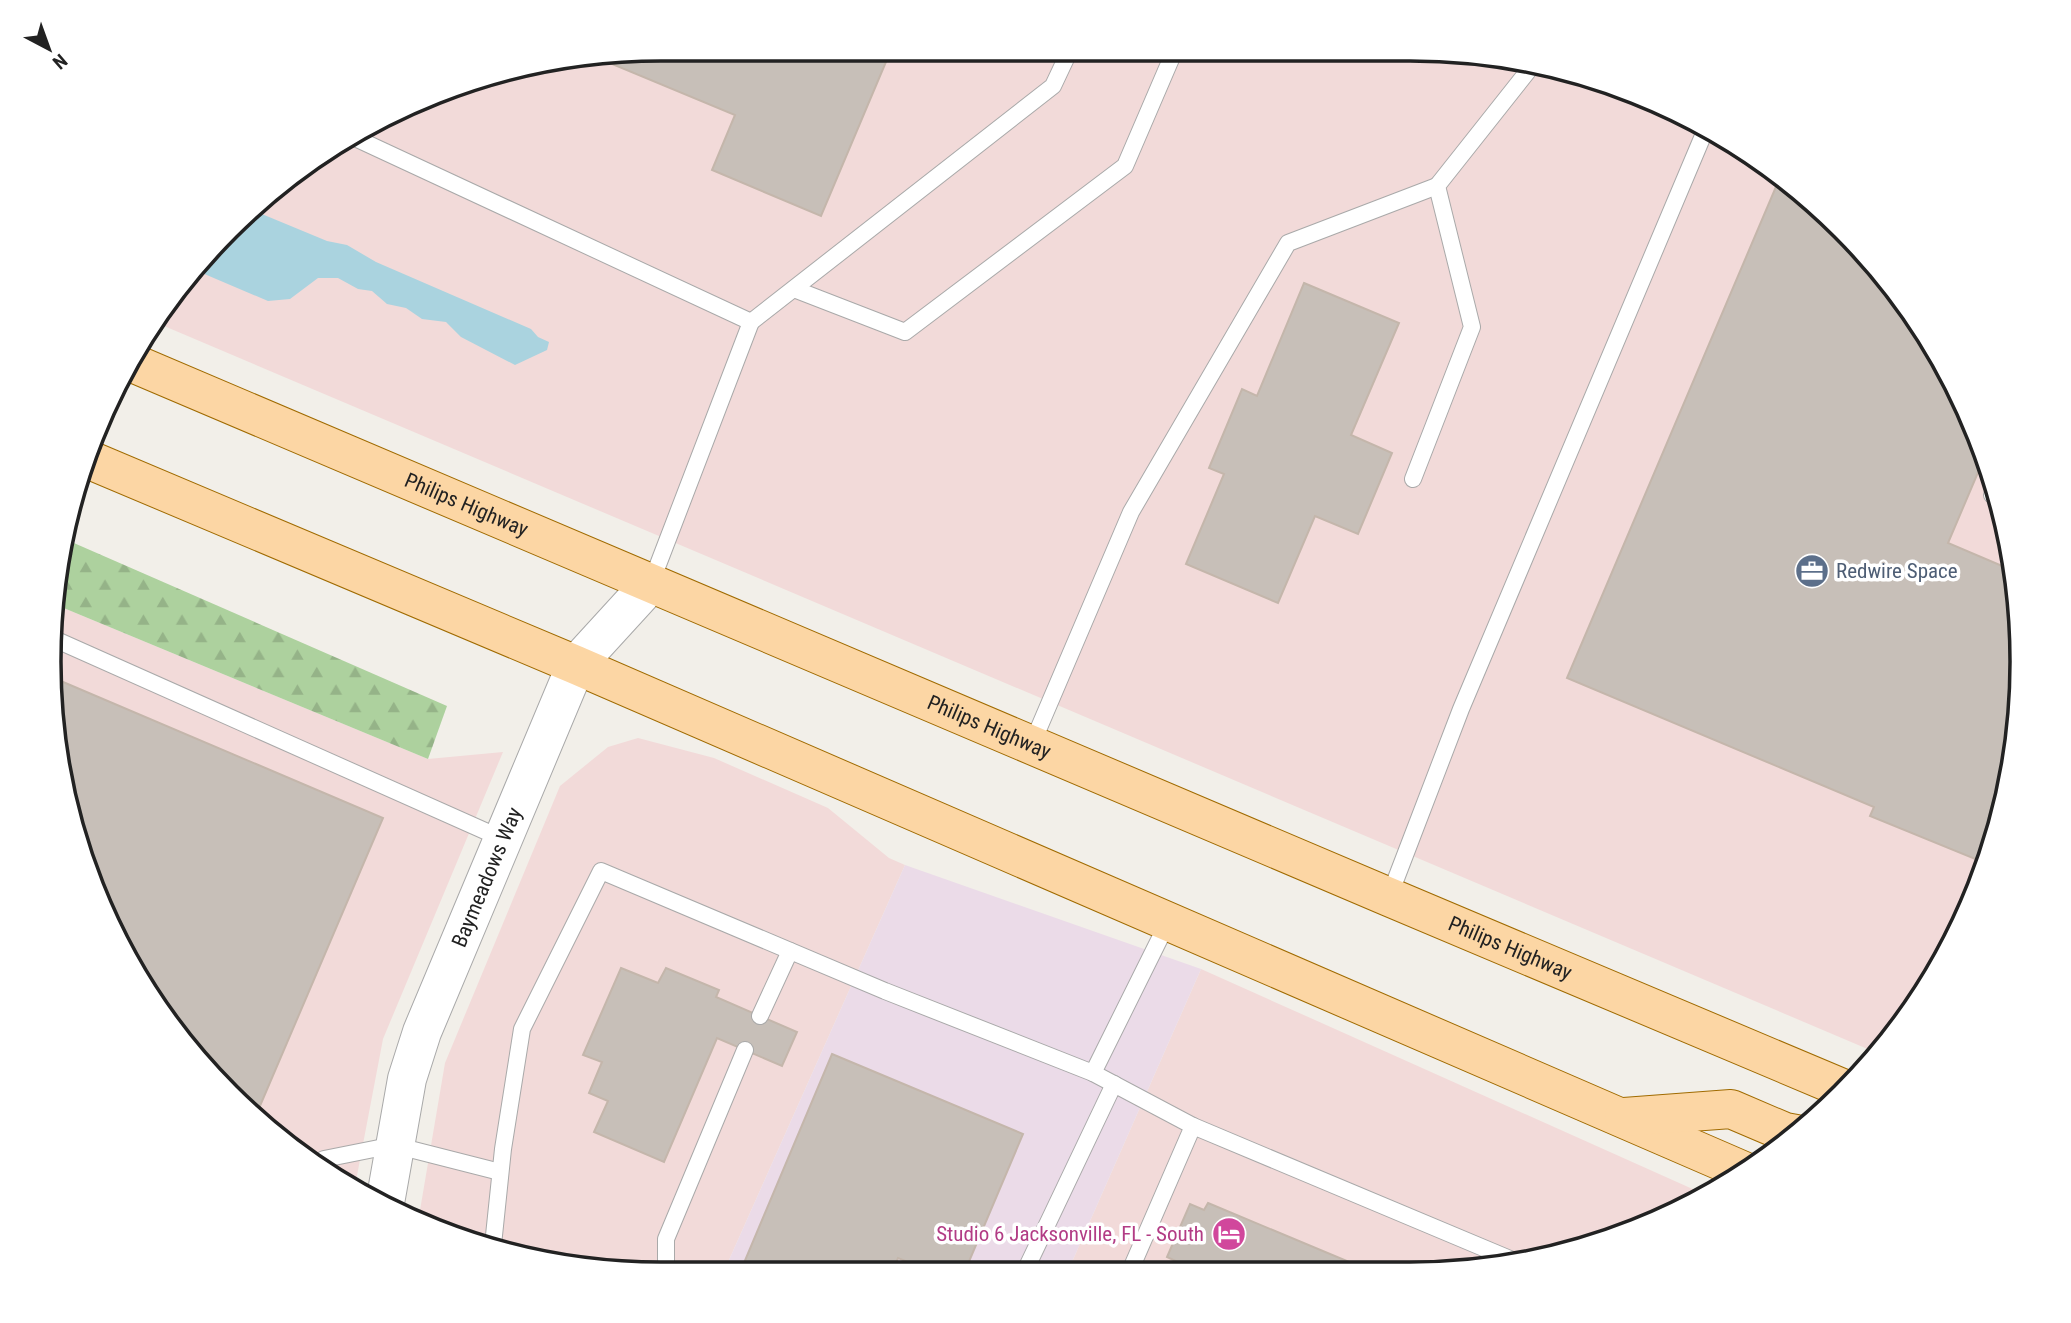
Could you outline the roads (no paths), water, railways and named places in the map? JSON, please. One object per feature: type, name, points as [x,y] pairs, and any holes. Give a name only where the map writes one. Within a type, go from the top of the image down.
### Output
[{"type":"main road","name":"Philips Highway","points":[[139,366],[1835,1085]]},
{"type":"main road","points":[[95,462],[576,665],[1734,1167]]},
{"type":"main road","points":[[1618,1117],[1731,1110],[1783,1131]]},
{"type":"street","name":"Baymeadows Way","points":[[386,1195],[407,1079],[422,1032],[576,665],[651,583]]},
{"type":"lane","points":[[651,583],[751,322],[1054,86],[1065,61]]},
{"type":"lane","points":[[794,289],[905,332],[1125,166],[1170,61]]},
{"type":"lane","points":[[1032,744],[1131,512],[1288,243],[1437,186],[1527,73]]},
{"type":"lane","points":[[1389,898],[1461,709],[1702,138]]},
{"type":"lane","points":[[362,141],[751,322]]},
{"type":"lane","points":[[1413,479],[1472,327],[1437,186]]},
{"type":"lane","points":[[62,642],[503,839]]},
{"type":"lane","points":[[494,1237],[500,1172],[522,1029],[601,871],[790,951],[1093,1073],[1192,1126],[1500,1255]]},
{"type":"lane","points":[[1093,1073],[1168,922]]},
{"type":"lane","points":[[760,1016],[790,951]]},
{"type":"lane","points":[[666,1262],[666,1239],[745,1050]]},
{"type":"lane","points":[[1029,1262],[1114,1084]]},
{"type":"lane","points":[[1134,1262],[1192,1126]]},
{"type":"lane","points":[[324,1158],[394,1145],[500,1172]]},
{"type":"water","points":[[262,214],[327,241],[347,245],[376,262],[531,329],[538,337],[549,342],[547,350],[515,365],[461,337],[446,322],[422,319],[406,308],[387,304],[372,291],[358,289],[338,278],[318,278],[290,299],[268,301],[204,274]]},
{"type":"place","name":"Redwire Space","points":[[1812,571]]},
{"type":"place","name":"Studio 6 Jacksonville, FL - South","points":[[1229,1234]]}]
